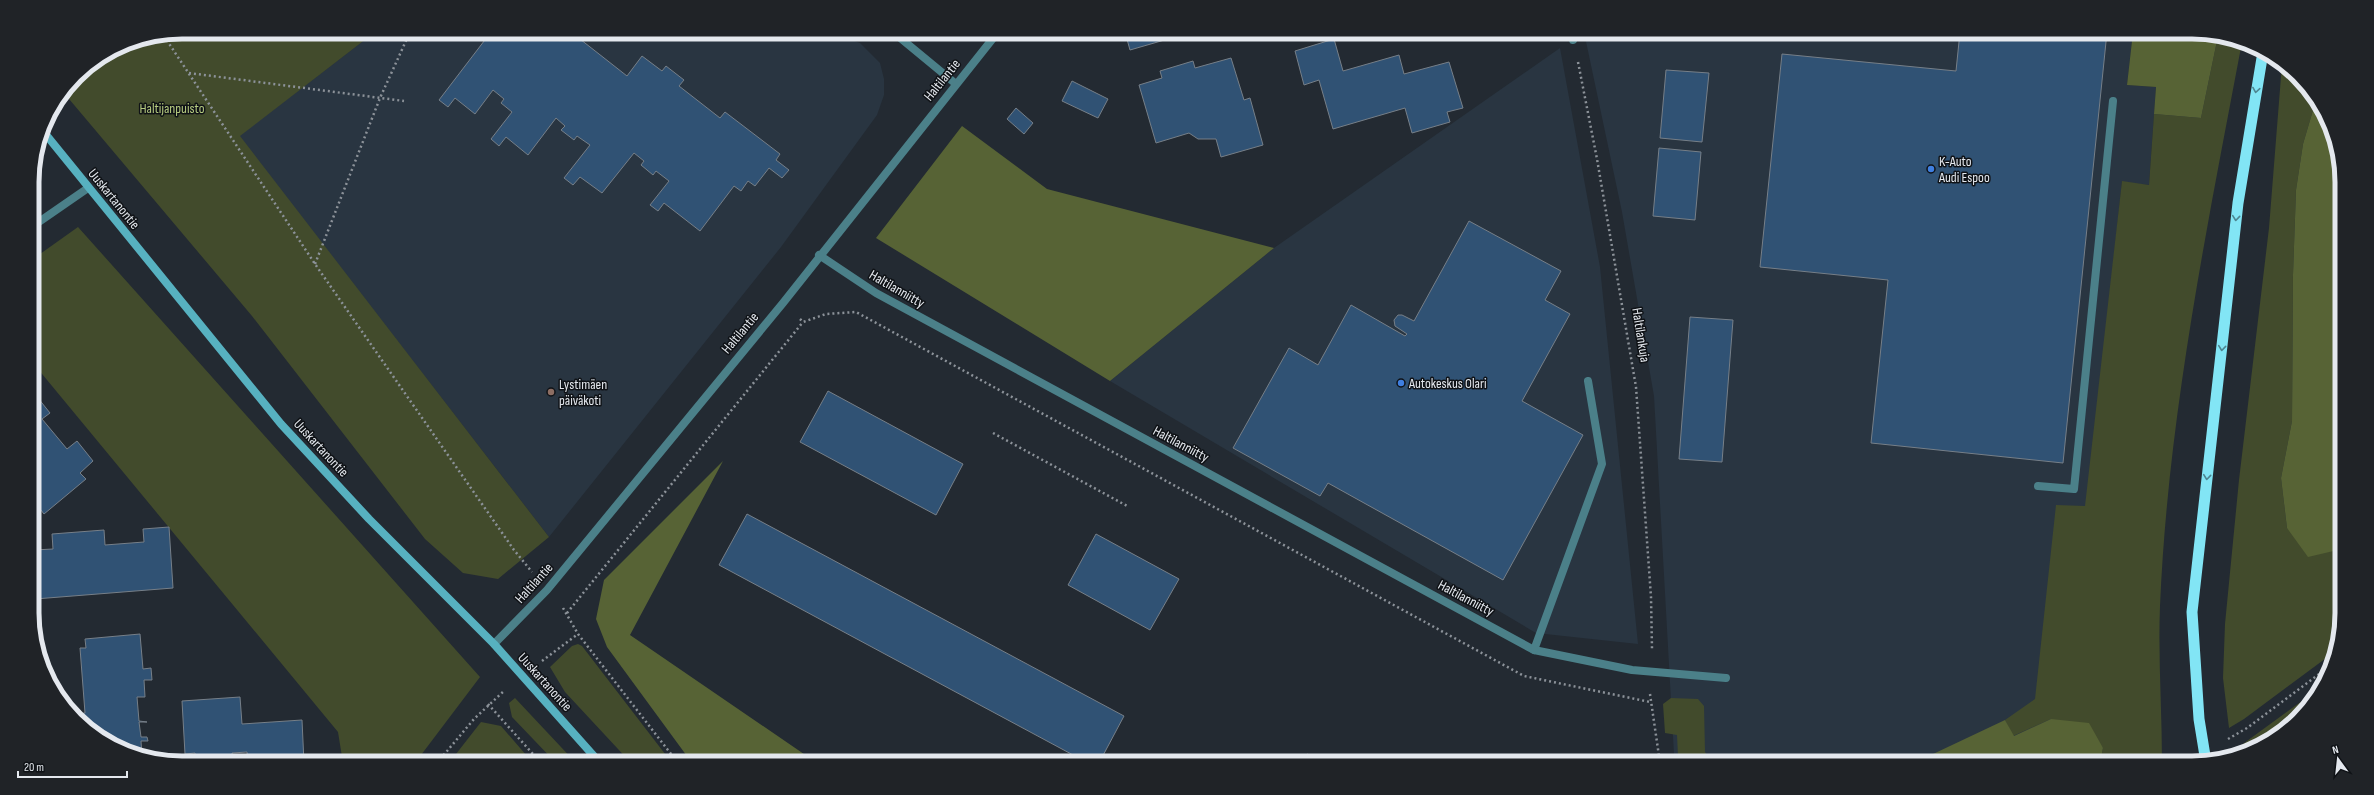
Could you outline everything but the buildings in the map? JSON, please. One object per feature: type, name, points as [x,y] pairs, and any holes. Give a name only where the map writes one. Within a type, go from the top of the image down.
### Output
[{"type":"highway","points":[[2205,756],[2199,719],[2192,612],[2238,203],[2262,58]]},
{"type":"main road","name":"Uuskartanontie","points":[[47,136],[281,424],[370,519],[494,644],[594,756]]},
{"type":"street","points":[[901,39],[956,84]]},
{"type":"street","name":"Haltilantie","points":[[494,644],[547,590],[782,303],[992,39]]},
{"type":"street","points":[[2038,486],[2074,489],[2113,101]]},
{"type":"street","points":[[39,222],[88,188]]},
{"type":"street","name":"Haltilanniitty","points":[[819,255],[876,293],[1534,650],[1632,670],[1726,678]]},
{"type":"street","points":[[1534,650],[1602,464],[1588,381]]},
{"type":"path","points":[[315,264],[380,98],[407,39]]},
{"type":"path","name":"Haltilankuja","points":[[1574,39],[1597,159],[1636,387],[1643,463],[1652,646]]},
{"type":"path","points":[[167,40],[315,264],[514,550],[567,613],[578,634],[673,756]]},
{"type":"path","points":[[189,73],[404,101]]},
{"type":"path","points":[[782,303],[803,322]]},
{"type":"path","points":[[567,613],[803,322],[826,314],[856,312],[1524,676],[1650,702],[1659,756]]},
{"type":"path","points":[[993,433],[1130,507]]},
{"type":"path","points":[[444,756],[488,704],[578,634]]},
{"type":"path","points":[[2209,755],[2322,672]]},
{"type":"path","points":[[488,704],[535,756]]},
{"type":"shaded area","name":"Lystimäen päiväkoti","points":[[366,39],[849,39],[860,43],[880,63],[884,79],[884,95],[877,115],[781,247],[549,537],[239,136]]},
{"type":"shaded area","points":[[1585,39],[2132,39],[2127,85],[2156,87],[2149,185],[2122,182],[2063,725],[2002,756],[1675,756],[1654,396],[1622,212]]},
{"type":"shaded area","points":[[1560,48],[1600,267],[1638,644],[1536,633],[1110,381],[1274,248]]},
{"type":"green space","name":"Haltijanpuisto","points":[[366,39],[240,136],[549,537],[498,579],[463,573],[425,539],[252,316],[67,97],[81,81],[111,58],[136,47],[164,40]]},
{"type":"green space","points":[[2132,39],[2201,39],[2217,41],[2201,118],[2154,114],[2156,87],[2127,85]]},
{"type":"green space","points":[[2217,41],[2241,48],[2191,322],[2171,464],[2164,535],[2160,606],[2159,645],[2162,756],[2101,756],[2103,748],[2051,719],[2013,736],[2005,720],[2035,699],[2056,505],[2085,506],[2122,181],[2149,185],[2154,114],[2201,118]]},
{"type":"green space","points":[[2281,71],[2293,81],[2314,107],[2303,144],[2296,190],[2293,275],[2292,421],[2281,478],[2287,528],[2335,550],[2335,622],[2328,657],[2244,719],[2229,728],[2223,678],[2225,624],[2239,480],[2269,228]]},
{"type":"green space","points":[[2314,107],[2324,128],[2330,145],[2335,173],[2335,551],[2308,557],[2287,528],[2281,478],[2292,421],[2293,275],[2296,190],[2303,144]]},
{"type":"green space","points":[[962,126],[1047,189],[1274,248],[1110,381],[876,238]]},
{"type":"green space","points":[[78,227],[480,677],[420,756],[342,756],[338,732],[39,370],[39,255]]},
{"type":"green space","points":[[723,461],[630,635],[807,756],[687,756],[607,647],[596,619],[604,580]]},
{"type":"green space","points":[[578,644],[582,646],[667,756],[624,756],[565,692],[550,667],[572,646]]},
{"type":"green space","points":[[2307,697],[2293,714],[2271,732],[2237,748]]},
{"type":"green space","points":[[515,698],[569,756],[549,756],[512,717],[509,703]]},
{"type":"green space","points":[[1671,698],[1698,699],[1704,706],[1705,752],[1708,756],[1678,756],[1677,735],[1665,733],[1663,704]]},
{"type":"green space","points":[[2051,719],[2089,723],[2103,748],[2101,756],[1929,756],[2005,720],[2014,736]]},
{"type":"green space","points":[[481,722],[501,726],[527,756],[454,756]]},
{"type":"place","name":"K-Auto Audi Espoo","points":[[1931,169]]},
{"type":"place","name":"Autokeskus Olari","points":[[1401,383]]},
{"type":"place","name":"Lystimäen päiväkoti","points":[[551,392]]}]
